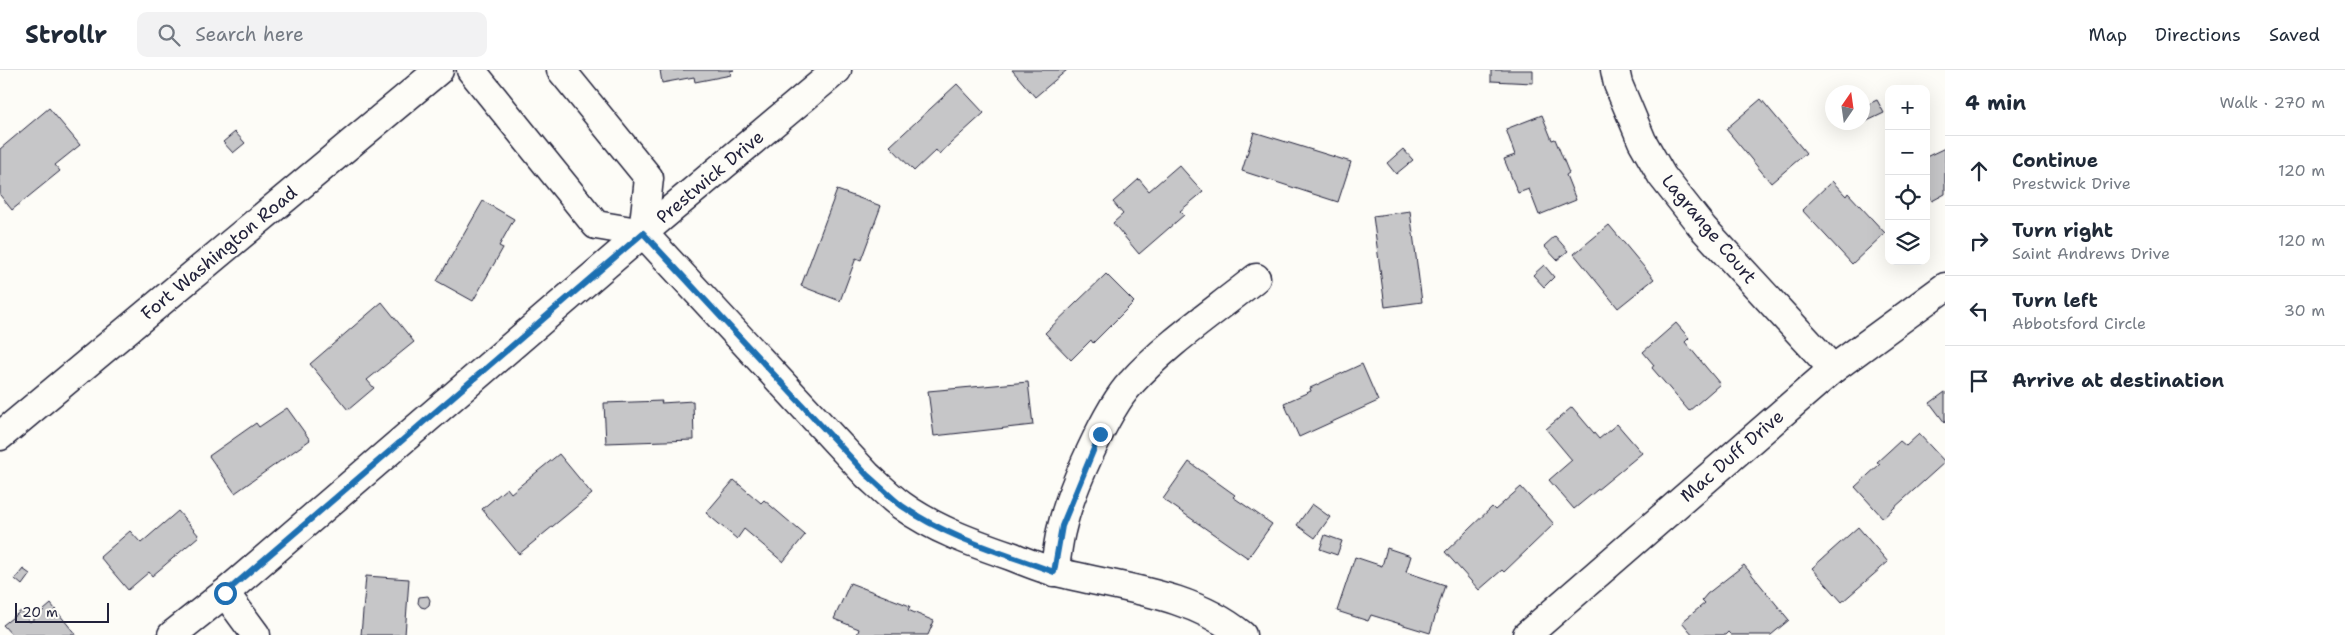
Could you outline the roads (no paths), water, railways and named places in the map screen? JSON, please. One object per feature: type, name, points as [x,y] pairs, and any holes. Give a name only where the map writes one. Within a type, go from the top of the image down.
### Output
[{"type":"street","name":"Fort Washington Road","points":[[0,436],[439,70]]},
{"type":"street","points":[[470,70],[596,225],[643,233],[867,475],[901,505],[927,521],[973,543],[1054,572],[1162,596],[1201,608],[1227,623],[1242,635]]},
{"type":"street","points":[[561,70],[649,178],[643,233]]},
{"type":"street","name":"Prestwick Drive","points":[[172,635],[225,593],[643,233],[837,70]]},
{"type":"street","name":"Lagrange Court","points":[[1615,70],[1618,84],[1642,140],[1662,176],[1703,228],[1833,369]]},
{"type":"street","points":[[1054,572],[1062,526],[1079,480],[1100,434],[1125,391],[1152,362],[1256,278]]},
{"type":"street","name":"Mac Duff Drive","points":[[1527,635],[1833,369],[1945,287]]},
{"type":"street","points":[[225,593],[256,635]]}]
